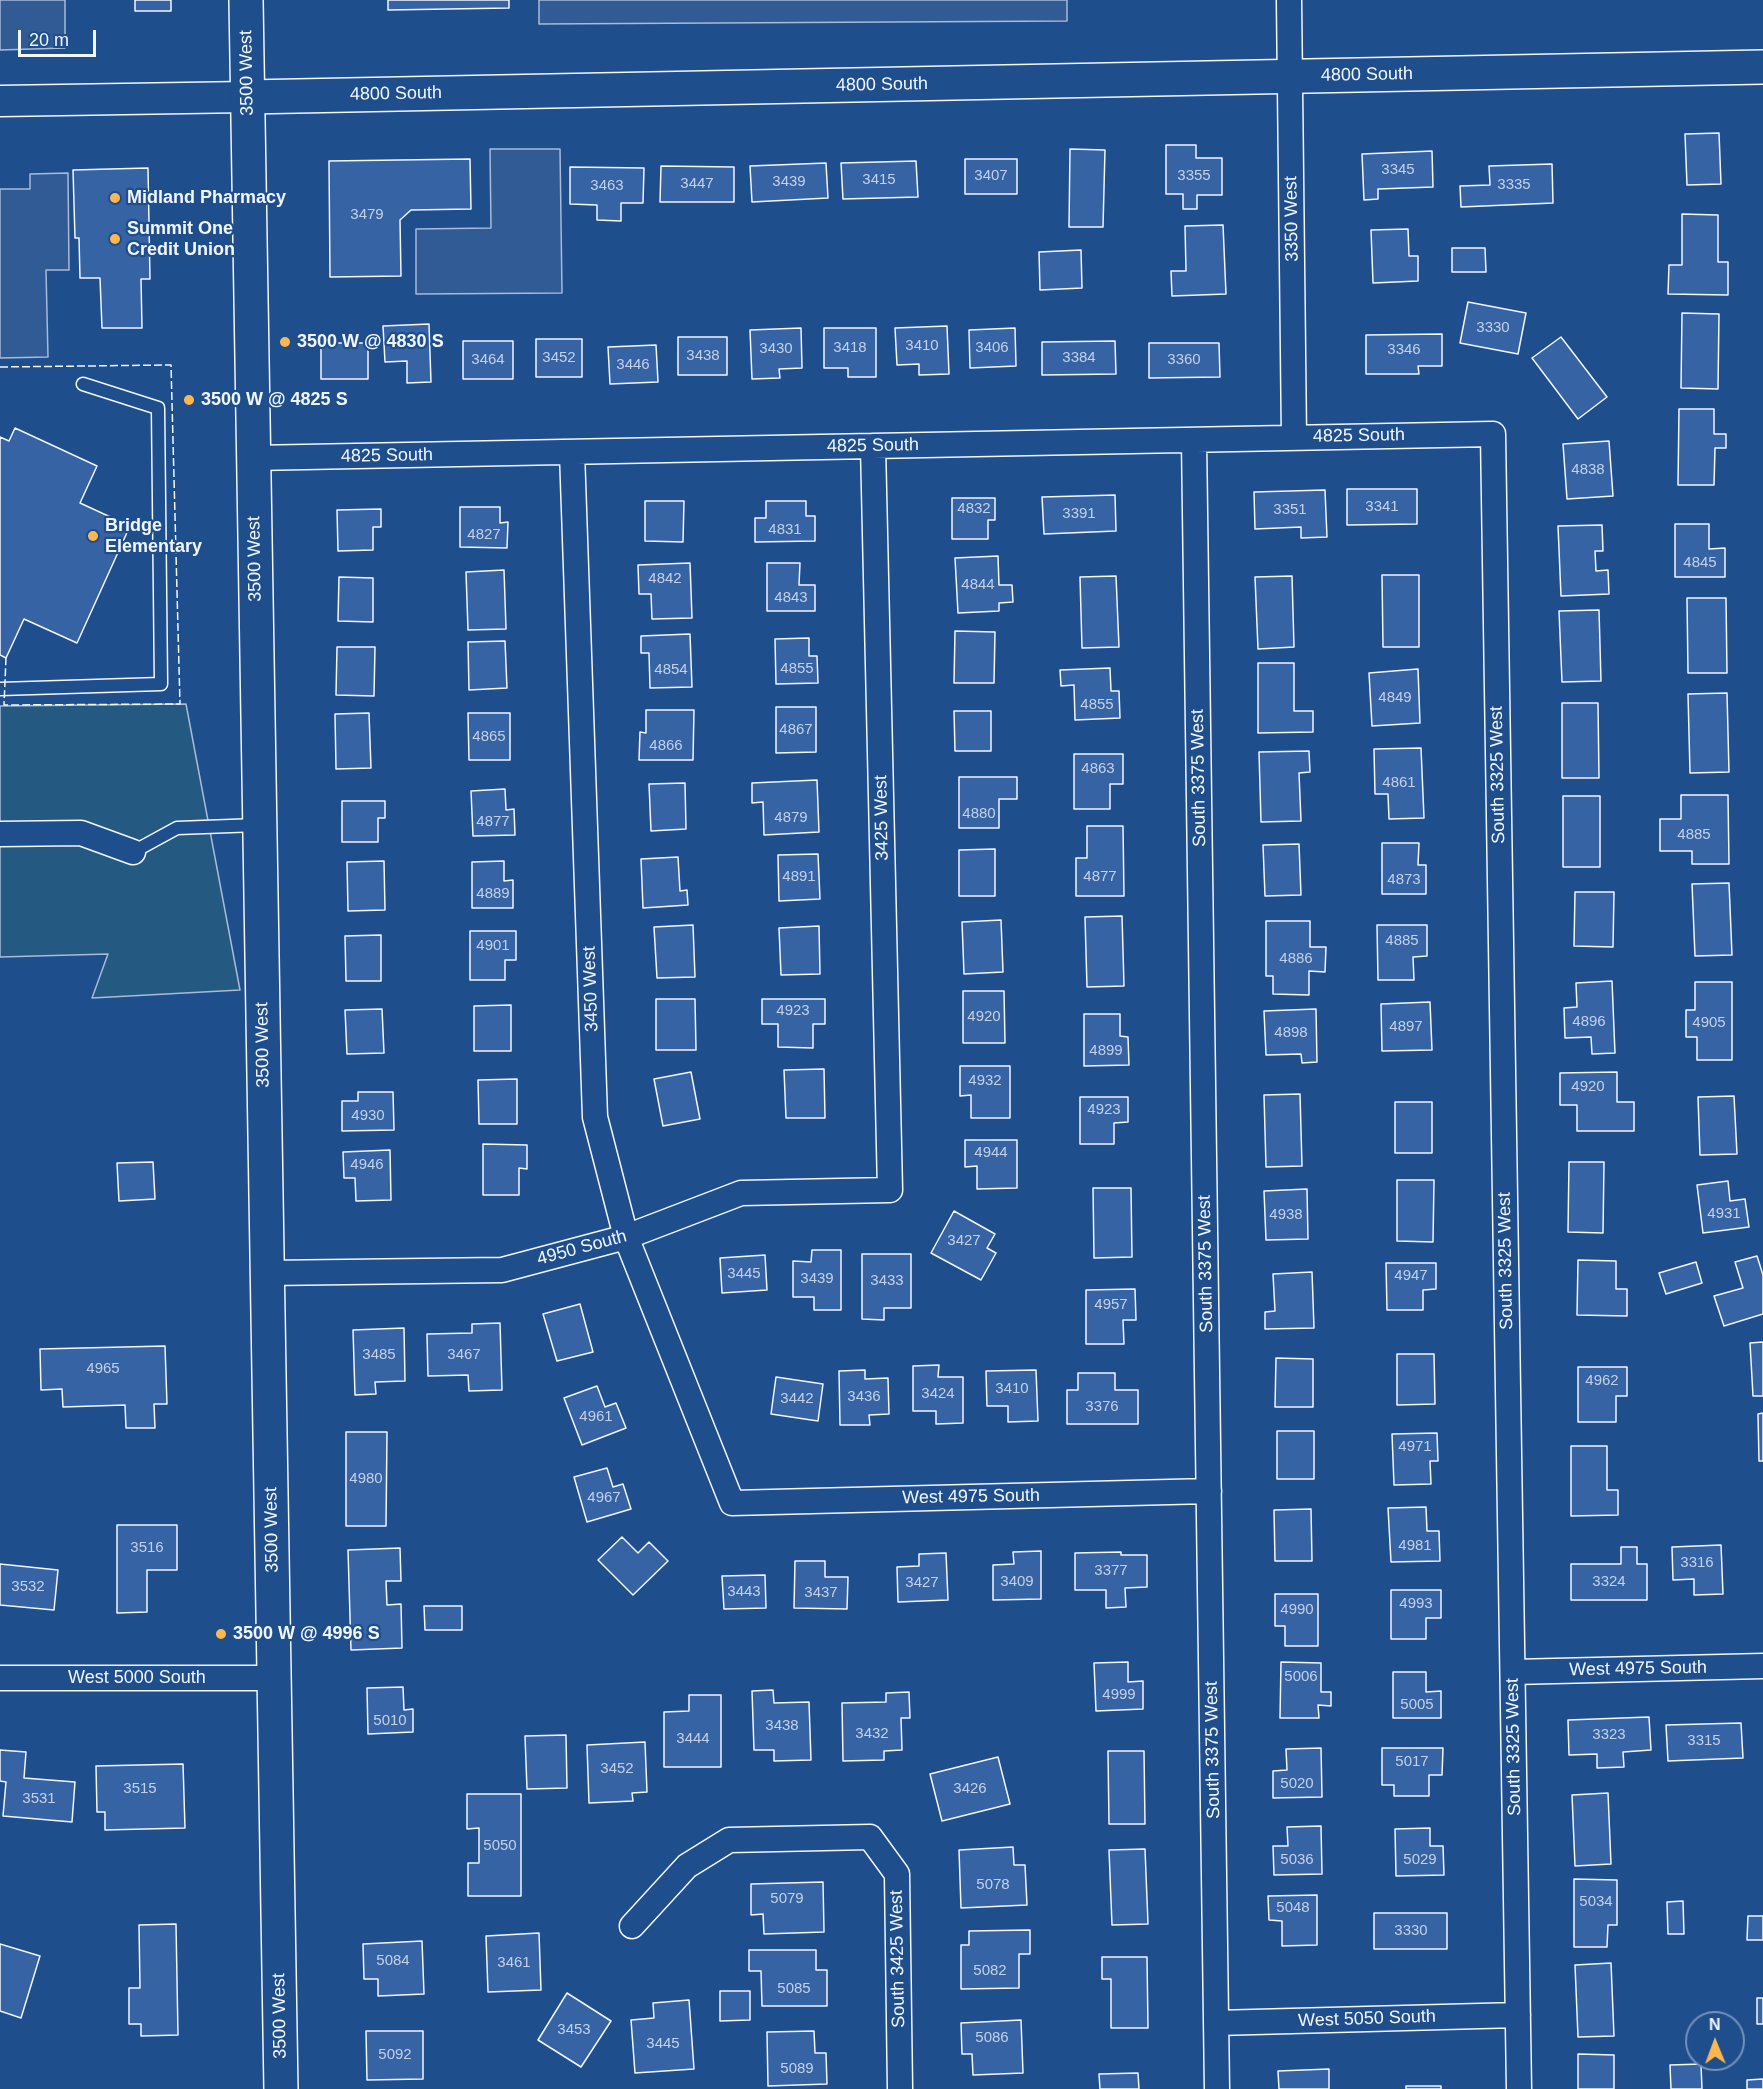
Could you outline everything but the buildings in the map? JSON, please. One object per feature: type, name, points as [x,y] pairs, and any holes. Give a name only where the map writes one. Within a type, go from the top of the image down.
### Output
[{"type":"main road","name":"3500 West","points":[[246,0],[281,2089]]},
{"type":"main road","name":"4800 South","points":[[247,97],[1763,68]]},
{"type":"street","name":"3350 West","points":[[1289,0],[1294,438]]},
{"type":"street","name":"4800 South","points":[[0,101],[247,97]]},
{"type":"street","name":"4825 South","points":[[253,458],[1493,434]]},
{"type":"street","name":"South 3325 West","points":[[1493,434],[1519,2089]]},
{"type":"street","name":"South 3375 West","points":[[1194,440],[1217,2089]]},
{"type":"street","name":"3425 West","points":[[873,446],[890,1190]]},
{"type":"street","name":"3450 West","points":[[573,452],[595,1117],[626,1237],[732,1503]]},
{"type":"street","points":[[0,834],[81,833],[133,852]]},
{"type":"street","name":"4950 South","points":[[267,1273],[502,1270],[626,1237],[741,1193],[890,1190]]},
{"type":"street","name":"West 4975 South","points":[[732,1503],[1209,1491]]},
{"type":"street","name":"West 4975 South","points":[[1513,1672],[1763,1666]]},
{"type":"street","name":"West 5000 South","points":[[0,1678],[274,1678]]},
{"type":"street","name":"South 3425 West","points":[[632,1926],[687,1866],[729,1840],[870,1837],[897,1874],[900,2089]]},
{"type":"street","name":"West 5050 South","points":[[1216,2023],[1518,2015]]},
{"type":"lane","points":[[0,689],[161,684],[158,408],[82,384]]},
{"type":"lane","points":[[133,852],[177,828],[260,825]]},
{"type":"shaded area","points":[[0,0],[65,0],[65,48],[0,50]]},
{"type":"shaded area","points":[[539,0],[1067,0],[1067,21],[539,24]]},
{"type":"shaded area","points":[[490,149],[560,149],[562,293],[416,294],[416,229],[491,228]]},
{"type":"shaded area","points":[[68,173],[69,270],[46,270],[48,357],[0,358],[0,189],[30,189],[30,174]]},
{"type":"shaded area","points":[[186,704],[240,990],[92,998],[108,954],[0,957],[0,706]]},
{"type":"fence","points":[[0,367],[171,365],[180,704],[4,705],[6,658]]},
{"type":"place","name":"Midland Pharmacy","points":[[115,198]]},
{"type":"place","name":"Summit One Credit Union","points":[[115,239]]},
{"type":"place","name":"3500 W @ 4830 S","points":[[285,342]]},
{"type":"place","name":"3500 W @ 4825 S","points":[[189,400]]},
{"type":"place","name":"Bridge Elementary","points":[[93,536]]},
{"type":"place","name":"3500 W @ 4996 S","points":[[221,1634]]}]
